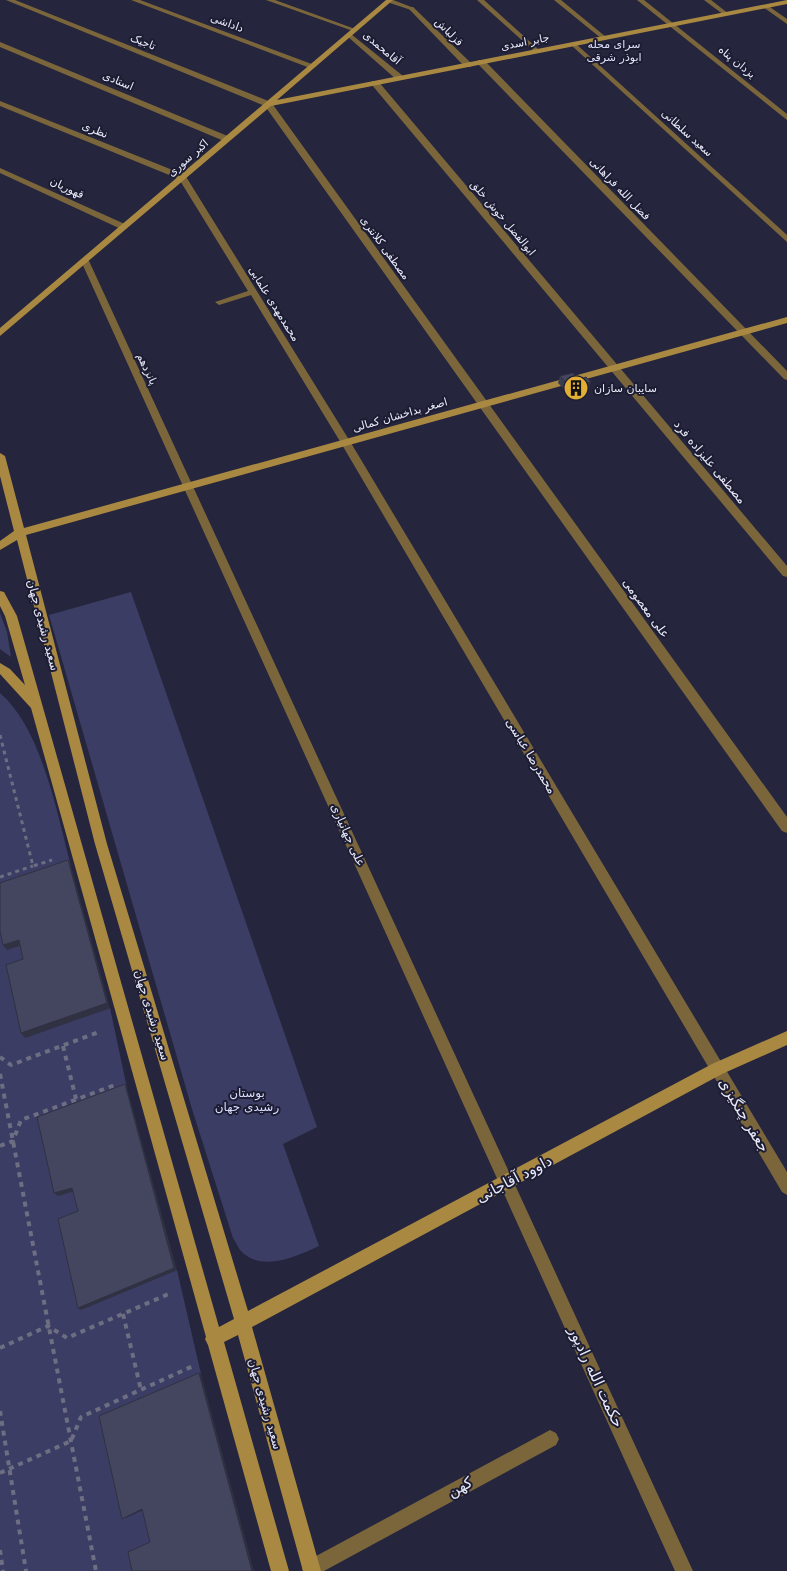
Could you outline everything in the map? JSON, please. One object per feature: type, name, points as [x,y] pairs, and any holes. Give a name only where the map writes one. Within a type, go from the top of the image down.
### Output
[{"type":"street","name":"تاجیک","points":[[9,0],[268,104]]},
{"type":"street","name":"داداشی","points":[[134,0],[313,66]]},
{"type":"street","points":[[269,0],[352,32]]},
{"type":"street","name":"اکبر سوری","points":[[0,333],[388,0]]},
{"type":"street","name":"قزلباش","points":[[388,0],[411,8],[468,65]]},
{"type":"street","points":[[480,0],[537,51]]},
{"type":"street","points":[[557,0],[604,38]]},
{"type":"street","name":"یزدان پناه","points":[[640,0],[673,24],[787,118]]},
{"type":"street","points":[[707,0],[726,14]]},
{"type":"street","name":"جابر اسدی","points":[[268,104],[785,1]]},
{"type":"street","points":[[765,6],[787,22]]},
{"type":"street","name":"آقامحمدی","points":[[352,32],[400,78]]},
{"type":"street","name":"استادی","points":[[0,44],[227,139]]},
{"type":"street","name":"سعید سلطانی","points":[[573,44],[787,239]]},
{"type":"street","name":"فضل الله فراهانی","points":[[481,62],[787,377]]},
{"type":"street","name":"ابوالفضل خوش خلق","points":[[375,83],[615,368]]},
{"type":"street","name":"نظری","points":[[0,103],[182,178]]},
{"type":"street","name":"مصطفی کلانتری","points":[[268,104],[484,404]]},
{"type":"street","name":"قهوریان","points":[[0,170],[124,227]]},
{"type":"street","name":"محمدمهدی علمایی","points":[[182,178],[346,443]]},
{"type":"street","name":"پانزدهم","points":[[85,261],[189,486]]},
{"type":"street","points":[[219,302],[253,292]]},
{"type":"street","name":"اصغر بداخشان کمالی","points":[[0,546],[19,533],[787,320]]},
{"type":"street","name":"مصطفی علیزاده فرد","points":[[615,368],[787,573]]},
{"type":"street","name":"علی معصومی","points":[[484,404],[787,827]]},
{"type":"street","name":"محمدرضا عباسی","points":[[346,443],[717,1069]]},
{"type":"street","name":"سعید رشیدی جهان","points":[[0,456],[101,844],[224,1254],[309,1570]]},
{"type":"street","name":"علی جهانیاری","points":[[189,486],[506,1183]]},
{"type":"street","points":[[0,595],[12,616],[213,1339],[280,1571]]},
{"type":"street","points":[[0,668],[6,672],[37,708]]},
{"type":"street","name":"داوود آقاجانی","points":[[213,1339],[717,1069],[787,1038]]},
{"type":"street","name":"جعفر چنگیزی","points":[[717,1069],[787,1186]]},
{"type":"street","name":"حکمت الله رادپور","points":[[506,1183],[684,1571]]},
{"type":"street","name":"کهن","points":[[309,1570],[550,1439]]},
{"type":"path","points":[[0,877],[33,866]]},
{"type":"path","points":[[0,1057],[11,1064],[107,1030]]},
{"type":"path","points":[[63,1046],[76,1099]]},
{"type":"path","points":[[0,1074],[96,1571]]},
{"type":"path","points":[[0,1146],[13,1141],[21,1120],[121,1082]]},
{"type":"path","points":[[48,1326],[67,1338],[174,1292]]},
{"type":"path","points":[[122,1314],[141,1390]]},
{"type":"path","points":[[0,1348],[48,1326]]},
{"type":"path","points":[[0,1473],[70,1441],[81,1417],[193,1366]]},
{"type":"path","points":[[0,1411],[26,1571]]},
{"type":"path","points":[[0,1550],[3,1571]]},
{"type":"green space","name":"بوستان رشیدی جهان","points":[[131,592],[317,1127],[283,1144],[319,1246],[290,1258],[269,1262],[249,1258],[240,1250],[233,1238],[192,1109],[49,615]]},
{"type":"green space","points":[[0,613],[7,632],[11,657],[0,649]]},
{"type":"green space","points":[[0,693],[15,709],[27,728],[37,750],[46,774],[71,866],[0,889]]},
{"type":"green space","points":[[0,920],[22,945],[27,964],[25,1037],[110,1008],[127,1088],[41,1121],[75,1191],[81,1214],[82,1309],[177,1270],[201,1374],[103,1417],[125,1518],[145,1509],[153,1541],[136,1571],[0,1571]]},
{"type":"building","points":[[573,373],[579,380],[586,377],[591,382],[571,388],[560,376]]},
{"type":"building","points":[[68,860],[107,1003],[21,1033],[6,965],[23,959],[19,940],[3,945],[0,931],[0,883]]},
{"type":"building","points":[[125,1084],[174,1268],[78,1308],[58,1219],[78,1211],[72,1188],[54,1193],[37,1117]]},
{"type":"building","points":[[199,1373],[252,1571],[132,1571],[128,1552],[150,1542],[142,1509],[122,1519],[99,1416]]},
{"type":"place","name":"سایبان سازان","points":[[576,388]]},
{"type":"district","name":"سرای محله ابوذر شرقی","points":[[614,50]]}]
